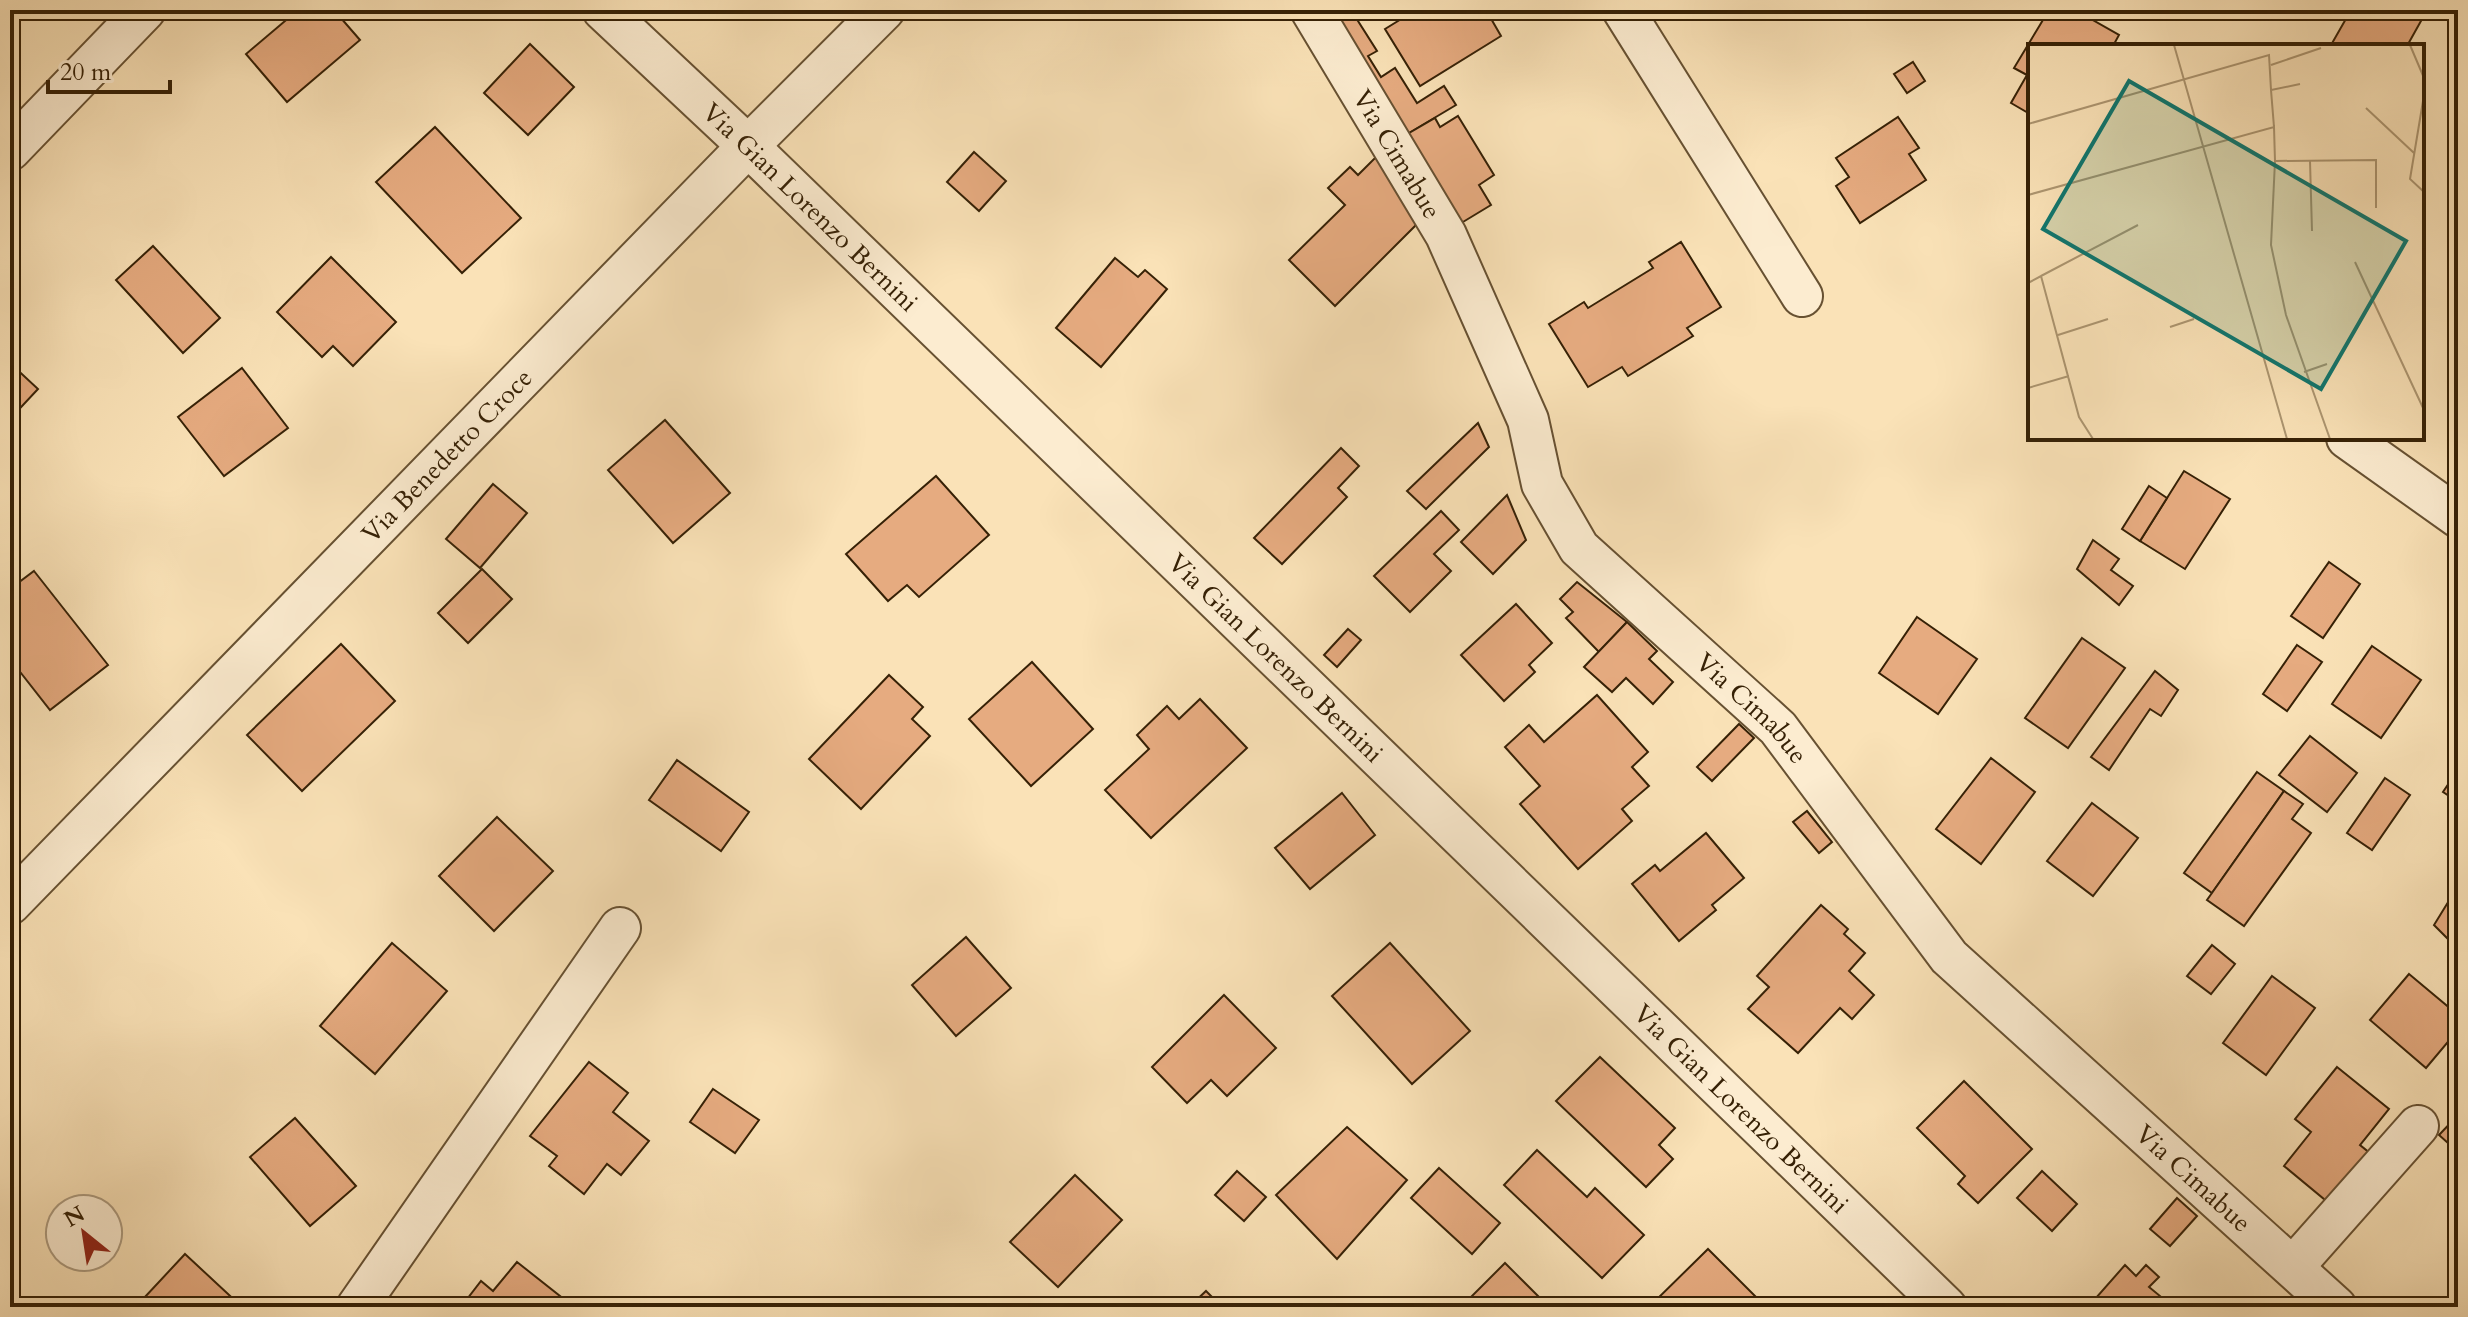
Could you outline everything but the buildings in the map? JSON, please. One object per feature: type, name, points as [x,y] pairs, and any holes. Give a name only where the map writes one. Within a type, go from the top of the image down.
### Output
[{"type":"street","points":[[10,150],[145,10]]},
{"type":"street","name":"Via Gian Lorenzo Bernini","points":[[603,10],[748,146],[1946,1307]]},
{"type":"street","name":"Via Benedetto Croce","points":[[10,904],[884,10]]},
{"type":"street","name":"Via Cimabue","points":[[1311,10],[1446,235],[1528,420],[1542,484],[1579,548],[1778,728],[1949,957],[2336,1307]]},
{"type":"street","points":[[1623,10],[1802,296]]},
{"type":"street","points":[[2350,440],[2458,517]]},
{"type":"street","points":[[357,1307],[620,928]]},
{"type":"street","points":[[2293,1267],[2418,1126]]}]
